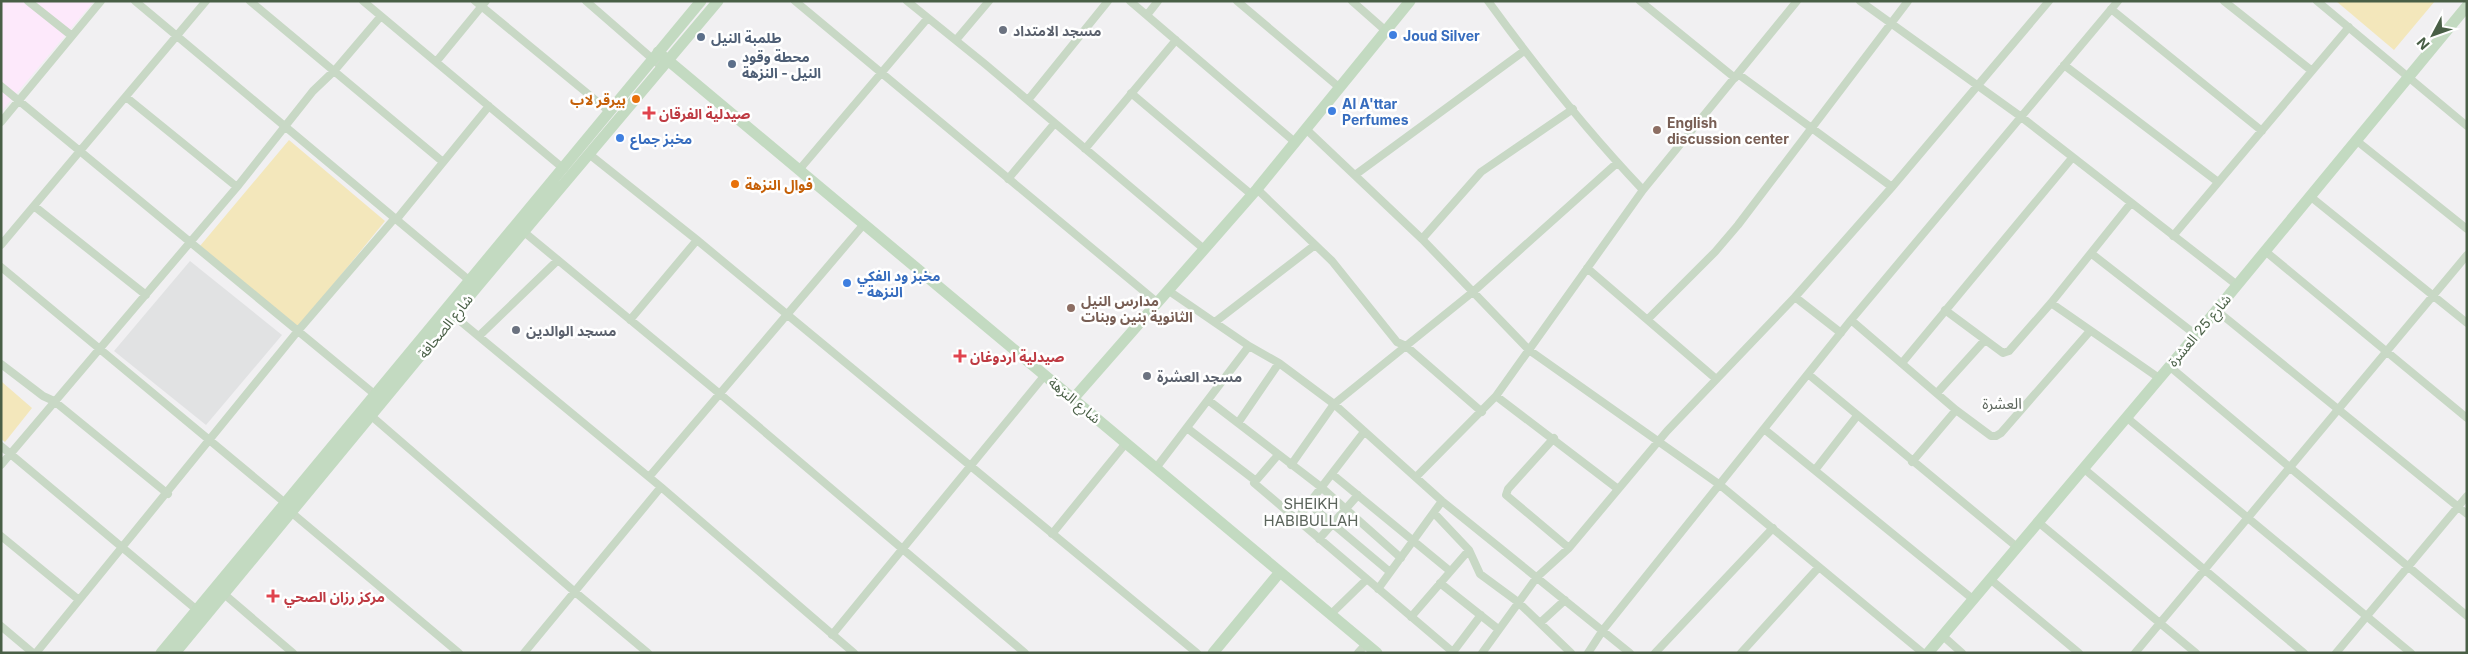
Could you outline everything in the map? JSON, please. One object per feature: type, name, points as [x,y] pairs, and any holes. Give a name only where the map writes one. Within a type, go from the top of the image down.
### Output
[{"type":"street","points":[[28,1],[72,36]]},
{"type":"street","points":[[1,122],[101,1]]},
{"type":"street","points":[[135,1],[470,282]]},
{"type":"street","points":[[1,245],[206,1]]},
{"type":"street","points":[[250,1],[443,162]]},
{"type":"street","points":[[363,1],[564,169]]},
{"type":"street","points":[[586,1],[655,55]]},
{"type":"street","name":"شارع الصحافة","points":[[379,398],[454,316],[718,1]]},
{"type":"street","points":[[795,1],[1158,303]]},
{"type":"street","points":[[907,1],[1028,100],[1054,124],[1204,249]]},
{"type":"street","points":[[956,40],[989,1]]},
{"type":"street","points":[[1028,100],[1108,1]]},
{"type":"street","points":[[1130,1],[1296,143]]},
{"type":"street","points":[[1147,15],[1158,1]]},
{"type":"street","points":[[1237,1],[1340,88]]},
{"type":"street","points":[[1352,1],[1386,31]]},
{"type":"street","points":[[1073,399],[1255,192],[1410,1]]},
{"type":"street","points":[[1489,1],[1524,51],[1617,163],[1643,190]]},
{"type":"street","points":[[1640,1],[1736,76],[1892,187]]},
{"type":"street","points":[[1416,477],[1496,396],[1643,190],[1797,1]]},
{"type":"street","points":[[1860,1],[2020,116],[2237,285]]},
{"type":"street","points":[[1648,319],[1715,252],[1908,1]]},
{"type":"street","points":[[1482,653],[1498,628],[1538,577],[1569,548],[1658,441],[1715,378],[1795,297],[1979,86],[2049,1]]},
{"type":"street","points":[[1588,653],[1603,630],[1840,333],[2118,1]]},
{"type":"street","points":[[2224,1],[2312,71]]},
{"type":"street","points":[[2316,1],[2467,126]]},
{"type":"street","name":"شارع الصحافة","points":[[175,653],[292,513],[470,282],[564,169],[697,2]]},
{"type":"street","points":[[436,62],[481,3],[610,112]]},
{"type":"street","name":"شارع 25 العشرة","points":[[1928,653],[2196,335],[2410,78],[2467,6]]},
{"type":"street","points":[[2111,9],[2262,131]]},
{"type":"street","points":[[1,466],[54,401],[237,187],[313,91],[335,70],[381,16]]},
{"type":"street","points":[[799,170],[927,19]]},
{"type":"street","points":[[2173,236],[2349,28]]},
{"type":"street","points":[[1084,149],[1176,40]]},
{"type":"street","points":[[1355,175],[1524,51]]},
{"type":"street","name":"شارع النزهة","points":[[655,55],[799,170],[1331,614],[1362,648],[1377,653]]},
{"type":"street","points":[[2064,66],[2218,182]]},
{"type":"street","points":[[1,86],[379,398]]},
{"type":"street","points":[[1132,93],[1255,192],[1315,245],[1332,261],[1387,331],[1482,412]]},
{"type":"street","points":[[126,97],[237,187]]},
{"type":"street","points":[[1,626],[35,653],[168,494],[297,332],[395,220],[489,106]]},
{"type":"street","points":[[1422,239],[1481,172],[1572,109]]},
{"type":"street","points":[[1008,179],[1054,124]]},
{"type":"street","points":[[1307,130],[1422,239],[1529,350],[1720,485],[1923,653]]},
{"type":"street","points":[[2357,141],[2467,229]]},
{"type":"street","points":[[589,154],[697,240],[1197,653]]},
{"type":"street","points":[[1902,362],[2072,158]]},
{"type":"street","points":[[1292,465],[1334,404],[1474,292],[1617,163]]},
{"type":"street","points":[[2311,196],[2467,323]]},
{"type":"street","points":[[1944,310],[1984,341],[2003,352],[2009,351],[2092,254],[2131,203]]},
{"type":"street","points":[[34,206],[146,295]]},
{"type":"street","points":[[649,477],[864,224]]},
{"type":"street","points":[[524,232],[720,394],[1025,653]]},
{"type":"street","points":[[630,320],[697,240]]},
{"type":"street","points":[[1215,322],[1315,245]]},
{"type":"street","points":[[2265,251],[2467,418]]},
{"type":"street","points":[[2092,254],[2196,335]]},
{"type":"street","points":[[2136,653],[2467,255]]},
{"type":"street","points":[[479,336],[558,260]]},
{"type":"street","points":[[1,267],[284,502]]},
{"type":"street","points":[[1587,268],[1715,378]]},
{"type":"street","points":[[1169,290],[1249,346],[1279,363],[1334,404],[1442,501],[1630,653]]},
{"type":"street","points":[[1795,297],[1840,333]]},
{"type":"street","points":[[2051,303],[2159,378]]},
{"type":"street","points":[[2216,310],[2467,514]]},
{"type":"street","points":[[454,316],[661,487],[854,653]]},
{"type":"street","points":[[1851,320],[1956,410],[1986,434],[1996,436],[2090,331]]},
{"type":"street","points":[[1936,393],[1984,341]]},
{"type":"street","points":[[1156,468],[1249,346]]},
{"type":"street","points":[[1238,424],[1279,363]]},
{"type":"street","points":[[1,364],[43,396],[54,401],[168,494]]},
{"type":"street","points":[[2169,366],[2291,466],[2467,616]]},
{"type":"street","points":[[1808,374],[2017,547]]},
{"type":"street","points":[[832,635],[1045,375]]},
{"type":"street","points":[[1496,396],[1554,438],[1618,489]]},
{"type":"street","points":[[1208,400],[1322,488],[1401,558]]},
{"type":"street","points":[[1912,462],[1956,410]]},
{"type":"street","points":[[368,413],[648,653]]},
{"type":"street","name":"شارع الصحافة","points":[[160,653],[284,502],[368,413]]},
{"type":"street","points":[[1815,470],[1858,416]]},
{"type":"street","points":[[2126,417],[2411,653]]},
{"type":"street","points":[[1187,428],[1256,482],[1254,483],[1453,652],[1481,615]]},
{"type":"street","points":[[1764,429],[1974,600]]},
{"type":"street","points":[[1297,519],[1364,432]]},
{"type":"street","points":[[1554,438],[1508,488],[1506,495],[1509,500],[1569,548]]},
{"type":"street","points":[[1052,534],[1126,443]]},
{"type":"street","points":[[1,446],[197,610]]},
{"type":"street","points":[[1256,482],[1278,455]]},
{"type":"street","points":[[2083,468],[2304,653]]},
{"type":"street","points":[[1332,474],[1450,571]]},
{"type":"street","points":[[524,653],[661,487]]},
{"type":"street","points":[[1320,538],[1358,495]]},
{"type":"street","points":[[2336,653],[2467,496]]},
{"type":"street","points":[[1378,589],[1442,501]]},
{"type":"street","points":[[1309,504],[1390,572]]},
{"type":"street","points":[[292,513],[459,653]]},
{"type":"street","points":[[1434,513],[1469,550],[1480,574],[1518,602],[1571,653]]},
{"type":"street","points":[[2038,522],[2196,653]]},
{"type":"street","points":[[1655,653],[1773,528]]},
{"type":"street","points":[[1,536],[79,600]]},
{"type":"street","points":[[1411,617],[1469,550]]},
{"type":"street","points":[[1742,653],[1819,567]]},
{"type":"street","points":[[1213,653],[1280,572]]},
{"type":"street","points":[[1331,614],[1367,579]]},
{"type":"street","points":[[1990,580],[2079,653]]},
{"type":"street","points":[[1440,583],[1498,628]]},
{"type":"street","points":[[224,594],[293,653]]},
{"type":"street","points":[[1540,623],[1565,600]]},
{"type":"street","points":[[1943,636],[1962,653]]},
{"type":"shaded area","points":[[1,1],[94,1],[1,112]]},
{"type":"shaded area","points":[[2336,1],[2435,1],[2394,50]]},
{"type":"shaded area","points":[[289,140],[385,221],[298,328],[200,246]]},
{"type":"shaded area","points":[[190,261],[282,335],[206,425],[114,351]]},
{"type":"shaded area","points":[[2,382],[32,408],[5,442],[1,439]]},
{"type":"place","name":"مسجد الامتداد","points":[[1003,30]]},
{"type":"place","name":"Joud Silver","points":[[1393,35]]},
{"type":"place","name":"طلمبة النيل","points":[[701,37]]},
{"type":"place","name":"محطة وقود النيل - النزهة","points":[[732,64]]},
{"type":"place","name":"بيرقر لاب","points":[[636,99]]},
{"type":"place","name":"Al A'ttar Perfumes","points":[[1332,111]]},
{"type":"place","name":"صيدلية الفرقان","points":[[649,113]]},
{"type":"place","name":"English discussion center","points":[[1657,130]]},
{"type":"place","name":"مخبز جماع","points":[[620,138]]},
{"type":"place","name":"فوال النزهة","points":[[735,184]]},
{"type":"place","name":"مخبز ود الفكي - النزهة","points":[[847,283]]},
{"type":"place","name":"مدارس النيل الثانوية بنين وبنات","points":[[1071,308]]},
{"type":"place","name":"مسجد الوالدين","points":[[516,330]]},
{"type":"place","name":"صيدلية اردوغان","points":[[960,356]]},
{"type":"place","name":"مسجد العشرة","points":[[1147,376]]},
{"type":"place","name":"مركز رزان الصحي","points":[[273,596]]},
{"type":"district","name":"العشرة","points":[[2002,403]]},
{"type":"district","name":"SHEIKH HABIBULLAH","points":[[1311,512]]}]
